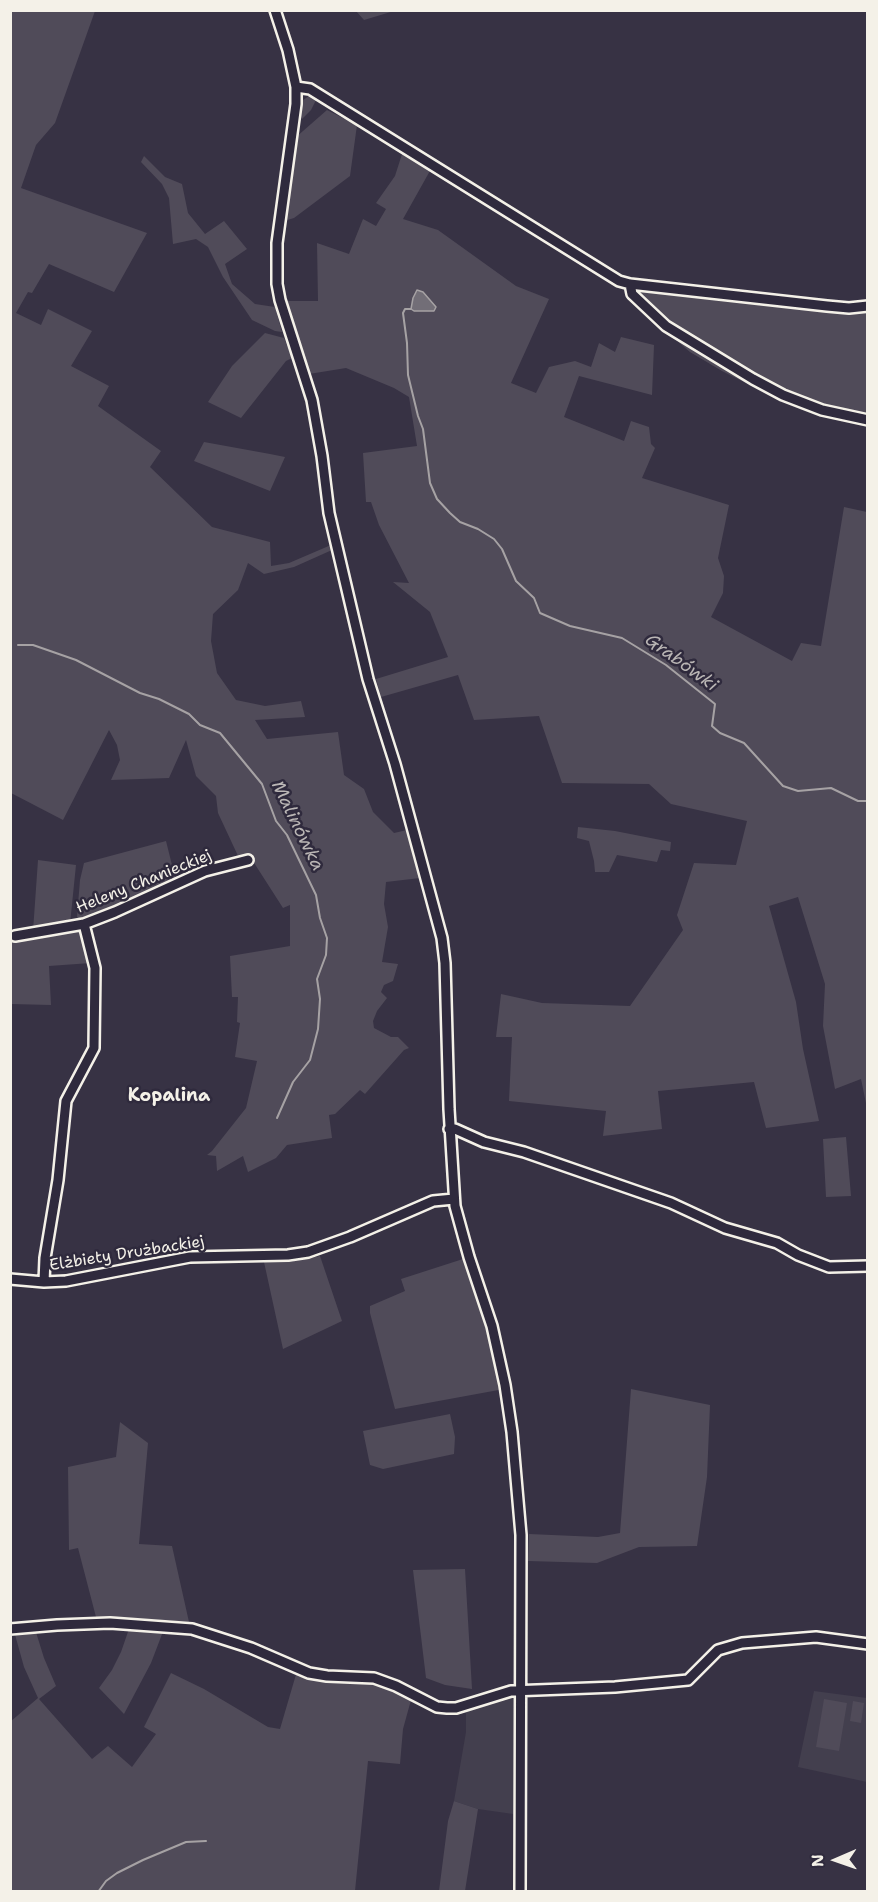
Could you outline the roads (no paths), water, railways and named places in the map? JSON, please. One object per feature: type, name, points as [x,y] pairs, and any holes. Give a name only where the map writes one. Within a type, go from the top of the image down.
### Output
[{"type":"street","points":[[275,10],[288,50],[296,87],[296,104],[277,243],[277,284],[312,400],[329,513],[368,679],[396,764],[442,938],[445,963],[449,1129],[454,1199],[457,1216],[492,1326],[505,1385],[512,1432],[521,1535],[520,1892]]},
{"type":"street","points":[[296,87],[310,88],[617,280],[630,284],[827,306],[849,308],[867,306]]},
{"type":"street","points":[[630,284],[632,294],[666,326],[753,379],[783,395],[822,410],[867,420]]},
{"type":"street","name":"Heleny Chanieckiej","points":[[15,936],[84,924],[205,872],[248,860]]},
{"type":"street","points":[[44,1282],[45,1258],[51,1233],[66,1101],[94,1048],[96,968],[84,924]]},
{"type":"street","points":[[449,1129],[455,1129],[483,1142],[524,1152],[642,1192],[725,1228],[777,1243],[829,1268],[867,1266]]},
{"type":"street","name":"Elżbiety Drużbackiej","points":[[10,1279],[44,1282],[79,1280],[190,1257],[288,1255],[308,1252],[350,1237],[433,1201],[454,1199]]},
{"type":"street","points":[[10,1629],[110,1623],[192,1629],[251,1648],[309,1672],[327,1676],[374,1678],[396,1686],[437,1707],[456,1708],[511,1691],[615,1687],[688,1680],[718,1650],[742,1643],[816,1637],[867,1644]]},
{"type":"waterway","name":"Grabówki","points":[[411,309],[405,309],[403,313],[408,375],[423,429],[430,483],[437,499],[460,522],[494,539],[502,549],[516,581],[534,598],[540,613],[570,626],[622,638],[666,665],[715,704],[712,726],[720,733],[744,743],[783,786],[798,791],[831,788],[858,801],[868,801]]},
{"type":"waterway","name":"Malinówka","points":[[18,645],[33,645],[76,660],[140,693],[159,699],[189,714],[200,725],[220,733],[262,784],[276,821],[287,835],[316,895],[320,918],[327,938],[326,955],[317,979],[320,999],[318,1029],[310,1060],[293,1082],[277,1118]]},
{"type":"waterway","points":[[98,1892],[106,1881],[117,1873],[143,1860],[186,1842],[206,1841]]},
{"type":"district","name":"Kopalina","points":[[169,1096]]}]
